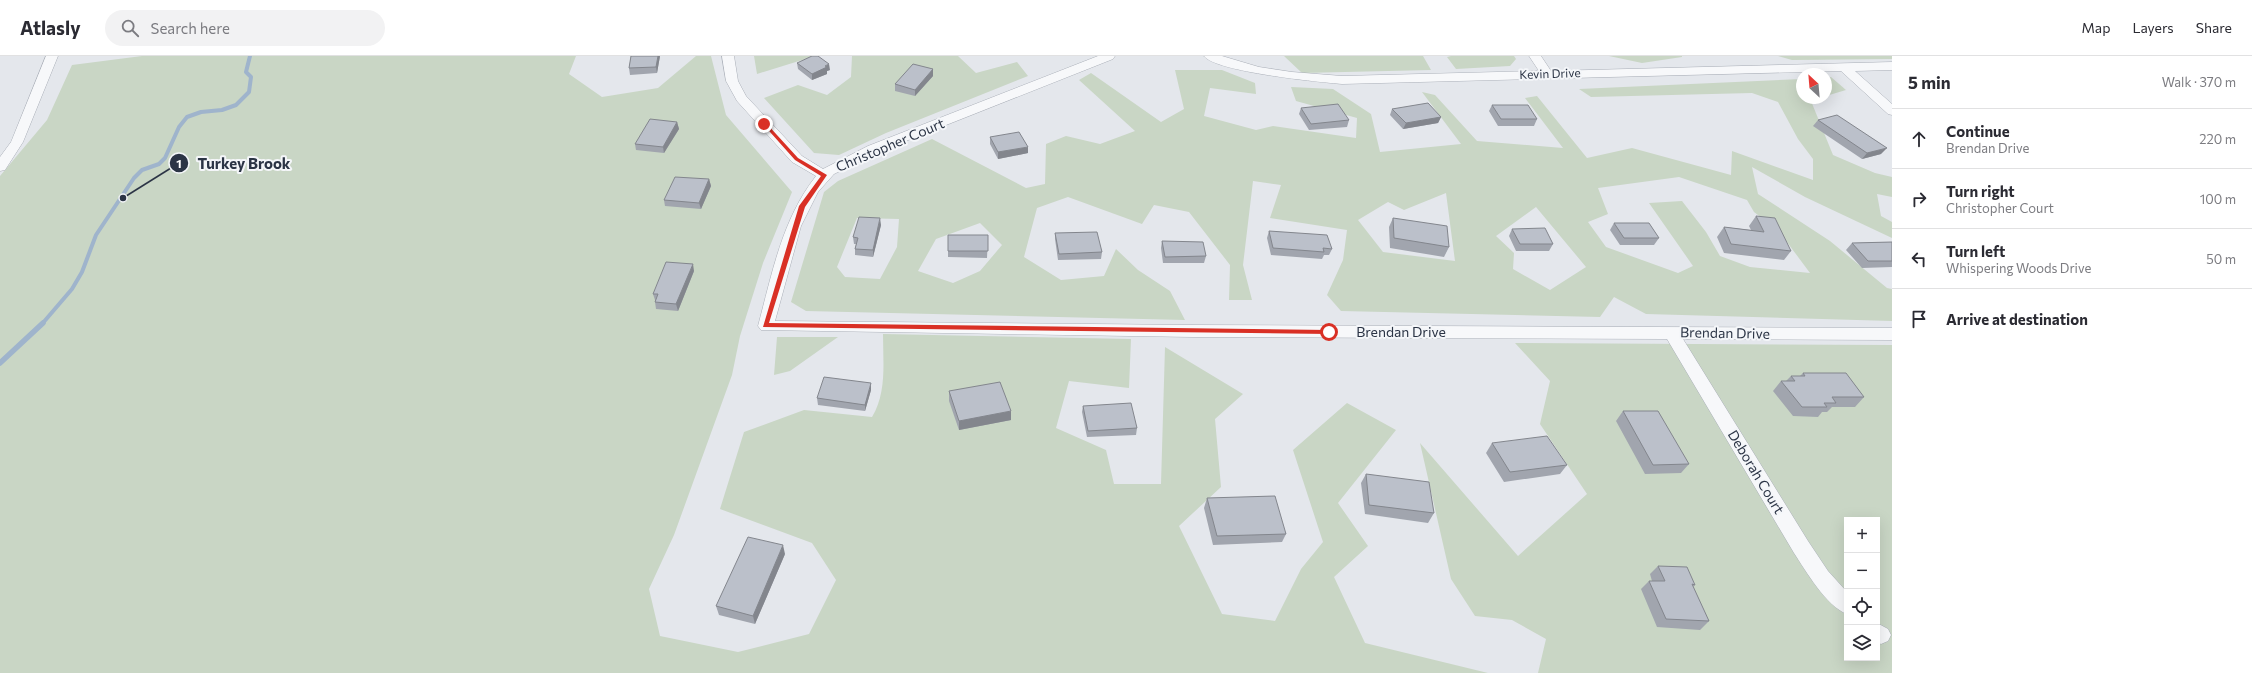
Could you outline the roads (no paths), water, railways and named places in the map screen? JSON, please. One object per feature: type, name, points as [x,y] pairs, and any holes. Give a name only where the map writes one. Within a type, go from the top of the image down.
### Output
[{"type":"street","points":[[0,167],[16,142],[52,56]]},
{"type":"street","points":[[728,56],[732,81],[741,98],[797,159],[824,175]]},
{"type":"street","name":"Christopher Court","points":[[766,326],[802,206],[824,175],[836,166],[873,149],[1109,56]]},
{"type":"street","name":"Kevin Drive","points":[[1210,56],[1254,70],[1305,78],[1403,79],[1892,66]]},
{"type":"street","points":[[1535,56],[1547,74]]},
{"type":"street","points":[[1844,67],[1892,111]]},
{"type":"street","name":"Brendan Drive","points":[[766,326],[1193,331],[1892,334]]},
{"type":"street","name":"Deborah Court","points":[[1672,333],[1801,547],[1821,577],[1844,602]]},
{"type":"waterway","points":[[42,324],[72,289],[82,272],[96,235],[134,178],[142,170],[159,164],[165,158],[179,127],[187,117],[201,112],[222,110],[236,105],[249,92],[251,77],[246,72],[250,56]]},
{"type":"waterway","points":[[0,363],[42,324]]},
{"type":"place","name":"Turkey Brook","points":[[123,198]]}]
